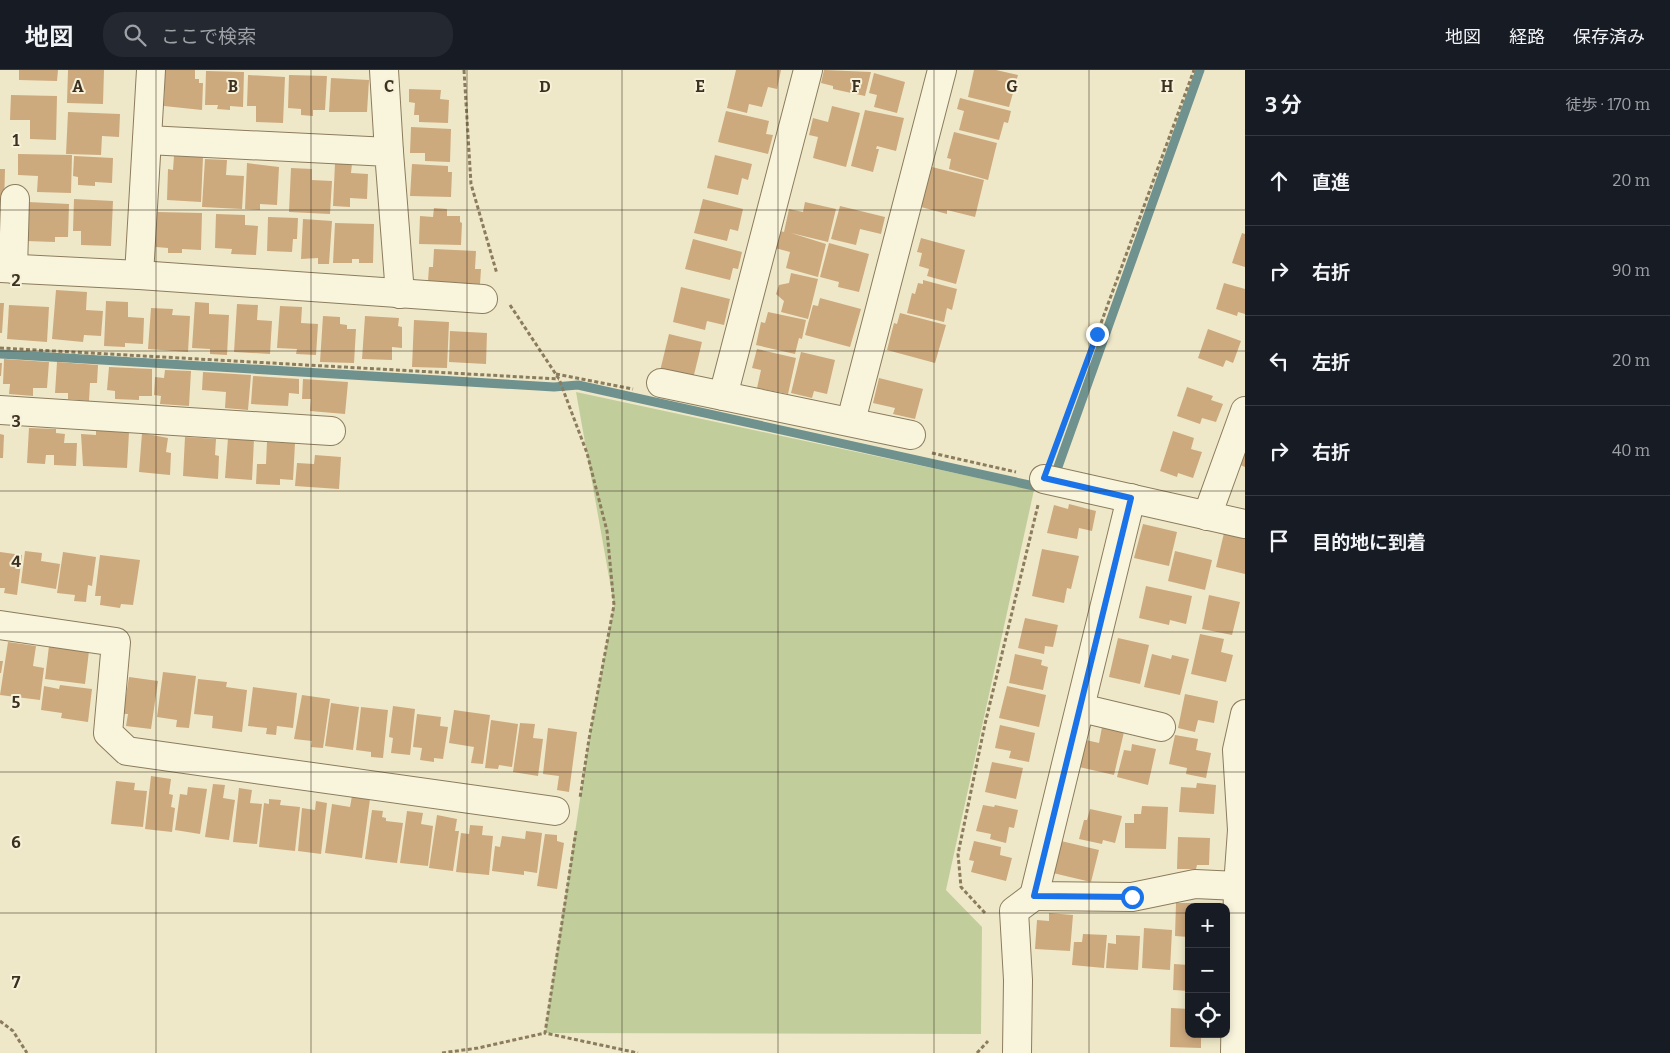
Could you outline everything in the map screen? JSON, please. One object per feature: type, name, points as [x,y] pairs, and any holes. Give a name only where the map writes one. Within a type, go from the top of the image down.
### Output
[{"type":"street","points":[[139,275],[151,70]]},
{"type":"street","points":[[384,70],[400,294]]},
{"type":"street","points":[[723,396],[808,70]]},
{"type":"street","points":[[851,421],[942,70]]},
{"type":"street","points":[[147,140],[389,152]]},
{"type":"street","points":[[15,199],[6,269],[139,275],[496,301]]},
{"type":"street","points":[[661,383],[911,435]]},
{"type":"street","points":[[0,410],[331,431]]},
{"type":"street","points":[[1208,516],[1245,411]]},
{"type":"street","points":[[1044,478],[1245,524]]},
{"type":"street","points":[[1034,896],[1131,498]]},
{"type":"street","points":[[0,625],[116,642],[108,733],[127,751],[570,814]]},
{"type":"street","points":[[1081,708],[1161,727]]},
{"type":"street","points":[[1234,1053],[1238,886],[1243,830],[1237,750],[1245,714]]},
{"type":"street","points":[[1017,1053],[1018,980],[1014,911],[1034,896],[1132,897],[1195,884],[1238,886]]},
{"type":"path","points":[[464,70],[471,184],[498,276]]},
{"type":"path","points":[[988,922],[986,914],[961,887],[958,854],[985,724],[1016,603],[1044,478],[1194,70]]},
{"type":"path","points":[[496,301],[559,379],[587,453],[607,531],[614,605],[589,739],[570,814],[545,1033]]},
{"type":"path","points":[[0,348],[559,379]]},
{"type":"path","points":[[0,1021],[12,1031],[27,1053]]},
{"type":"path","points":[[442,1053],[478,1048],[545,1033],[638,1053]]},
{"type":"path","points":[[977,1053],[992,1037]]},
{"type":"green space","points":[[576,392],[1034,490],[946,890],[982,927],[981,1034],[545,1033],[589,739],[614,605]]},
{"type":"building","points":[[19,70],[58,70],[57,81],[19,80]]},
{"type":"building","points":[[68,70],[104,70],[103,104],[67,103]]},
{"type":"building","points":[[165,70],[195,70],[195,79],[199,79],[199,83],[203,83],[202,110],[164,106]]},
{"type":"building","points":[[736,70],[781,70],[777,89],[768,87],[762,107],[749,104],[747,113],[727,108]]},
{"type":"building","points":[[824,70],[871,72],[865,96],[833,89],[833,86],[821,83]]},
{"type":"building","points":[[974,70],[996,70],[1018,75],[1009,107],[968,97]]},
{"type":"building","points":[[206,71],[244,72],[243,107],[230,106],[230,110],[217,109],[218,105],[205,105]]},
{"type":"building","points":[[874,73],[905,82],[897,113],[874,107],[877,95],[869,93]]},
{"type":"building","points":[[248,75],[285,77],[283,123],[256,122],[256,106],[247,106]]},
{"type":"building","points":[[289,75],[327,76],[325,110],[313,110],[313,116],[301,115],[301,109],[288,108]]},
{"type":"building","points":[[331,78],[369,80],[367,112],[329,112]]},
{"type":"building","points":[[409,89],[441,90],[440,99],[449,100],[448,123],[419,122],[419,115],[414,115],[415,103],[409,102]]},
{"type":"building","points":[[11,95],[57,96],[56,140],[30,139],[30,120],[10,120]]},
{"type":"building","points":[[960,98],[1011,111],[1008,123],[1004,122],[999,140],[959,130],[964,111],[957,109]]},
{"type":"building","points":[[832,106],[860,113],[846,167],[813,158],[818,137],[809,135],[813,118],[828,122]]},
{"type":"building","points":[[865,110],[904,118],[896,151],[877,146],[876,149],[879,149],[873,172],[851,166]]},
{"type":"building","points":[[726,111],[769,121],[766,134],[773,135],[768,154],[718,142]]},
{"type":"building","points":[[68,112],[120,114],[119,137],[102,136],[101,155],[66,154]]},
{"type":"building","points":[[411,127],[451,129],[450,162],[425,161],[425,153],[410,153]]},
{"type":"building","points":[[954,132],[997,143],[988,180],[949,169],[951,159],[947,158]]},
{"type":"building","points":[[18,154],[72,155],[71,193],[37,192],[38,176],[18,175]]},
{"type":"building","points":[[715,155],[752,164],[748,180],[742,178],[738,195],[707,188]]},
{"type":"building","points":[[74,156],[113,158],[112,183],[95,182],[95,186],[78,185],[78,177],[73,176]]},
{"type":"building","points":[[174,156],[203,157],[201,202],[167,200],[168,169],[173,170]]},
{"type":"building","points":[[205,159],[227,160],[226,175],[244,176],[242,209],[202,207]]},
{"type":"building","points":[[247,163],[279,167],[277,205],[260,204],[260,210],[245,209]]},
{"type":"building","points":[[335,163],[352,164],[351,173],[368,174],[367,199],[350,198],[350,207],[333,206]]},
{"type":"building","points":[[412,164],[448,166],[448,172],[452,172],[451,197],[410,196]]},
{"type":"building","points":[[932,167],[984,180],[975,217],[947,210],[947,214],[921,207]]},
{"type":"building","points":[[291,168],[312,169],[312,180],[332,181],[330,214],[289,212]]},
{"type":"building","points":[[0,169],[5,169],[4,207],[0,207]]},
{"type":"building","points":[[74,199],[113,201],[111,246],[81,245],[81,231],[73,231]]},
{"type":"building","points":[[703,199],[743,209],[738,231],[730,229],[727,241],[694,233]]},
{"type":"building","points":[[28,202],[69,204],[68,237],[55,237],[55,242],[26,241]]},
{"type":"building","points":[[805,202],[836,209],[828,242],[791,233],[826,244],[818,277],[786,268],[790,252],[775,248],[780,231],[784,232],[789,209],[803,212]]},
{"type":"building","points":[[840,206],[885,217],[881,234],[860,229],[856,245],[831,239]]},
{"type":"building","points":[[434,208],[447,209],[447,216],[460,216],[460,222],[462,223],[461,245],[419,244],[420,216],[433,217]]},
{"type":"building","points":[[157,212],[202,213],[201,250],[182,249],[182,253],[168,253],[168,248],[156,247]]},
{"type":"building","points":[[216,214],[245,215],[245,225],[258,226],[256,255],[231,254],[232,249],[215,248]]},
{"type":"building","points":[[268,217],[298,218],[297,239],[293,239],[292,252],[267,251]]},
{"type":"building","points":[[303,219],[332,221],[329,264],[318,264],[318,258],[301,259]]},
{"type":"building","points":[[335,223],[374,224],[373,263],[359,263],[359,259],[352,259],[352,263],[333,263]]},
{"type":"building","points":[[1242,233],[1245,234],[1245,267],[1232,263]]},
{"type":"building","points":[[921,238],[965,250],[956,284],[927,276],[929,269],[919,266],[922,253],[917,252]]},
{"type":"building","points":[[693,239],[742,252],[738,269],[733,268],[730,280],[685,269]]},
{"type":"building","points":[[829,243],[869,254],[859,292],[838,287],[839,282],[820,277]]},
{"type":"building","points":[[434,249],[476,251],[475,269],[481,269],[480,284],[428,281],[429,267],[433,267]]},
{"type":"building","points":[[791,273],[818,279],[808,319],[781,312],[784,301],[776,294],[779,285],[789,283]]},
{"type":"building","points":[[923,280],[957,289],[952,310],[947,308],[944,322],[907,313],[912,293],[915,294],[918,283],[923,284]]},
{"type":"building","points":[[1224,283],[1245,289],[1245,314],[1238,312],[1237,316],[1216,309]]},
{"type":"building","points":[[681,287],[730,299],[724,325],[707,321],[705,330],[673,322]]},
{"type":"building","points":[[56,290],[87,292],[86,310],[103,311],[101,336],[84,335],[83,342],[52,339]]},
{"type":"building","points":[[820,298],[861,309],[850,347],[805,335],[813,305],[818,306]]},
{"type":"building","points":[[106,301],[128,302],[128,317],[144,318],[143,344],[125,343],[125,347],[104,346]]},
{"type":"building","points":[[195,302],[209,303],[209,314],[229,315],[227,355],[210,354],[210,349],[192,348]]},
{"type":"building","points":[[0,303],[4,303],[2,333],[0,333]]},
{"type":"building","points":[[237,304],[258,305],[257,320],[272,321],[270,354],[234,352]]},
{"type":"building","points":[[9,305],[49,307],[47,342],[7,339]]},
{"type":"building","points":[[280,306],[302,307],[301,323],[318,324],[316,355],[296,354],[297,349],[277,348]]},
{"type":"building","points":[[151,308],[173,309],[172,315],[190,316],[188,352],[148,349]]},
{"type":"building","points":[[768,312],[806,320],[802,339],[799,338],[795,354],[756,345],[761,322],[765,323]]},
{"type":"building","points":[[900,313],[946,325],[935,363],[887,350],[894,323],[897,324]]},
{"type":"building","points":[[323,316],[340,317],[340,324],[347,325],[347,329],[356,329],[354,363],[320,362]]},
{"type":"building","points":[[365,316],[399,318],[398,326],[402,327],[402,348],[392,347],[392,360],[362,359]]},
{"type":"building","points":[[414,320],[449,322],[447,368],[412,367]]},
{"type":"building","points":[[1208,329],[1241,341],[1233,363],[1226,360],[1223,367],[1198,358]]},
{"type":"building","points":[[450,331],[487,333],[486,364],[449,362]]},
{"type":"building","points":[[669,334],[702,342],[693,379],[660,371]]},
{"type":"building","points":[[757,349],[796,358],[788,394],[757,388],[761,370],[752,368]]},
{"type":"building","points":[[801,352],[835,360],[827,394],[814,391],[812,398],[791,393]]},
{"type":"building","points":[[4,359],[49,362],[47,388],[33,388],[33,396],[9,394],[10,384],[3,384]]},
{"type":"building","points":[[57,362],[98,365],[97,383],[90,383],[89,401],[68,399],[68,393],[55,393]]},
{"type":"building","points":[[0,363],[2,363],[1,376],[0,376]]},
{"type":"building","points":[[109,367],[152,369],[152,396],[139,396],[139,400],[115,399],[115,391],[107,390]]},
{"type":"building","points":[[165,370],[191,371],[189,406],[160,404],[161,396],[154,395],[155,377],[164,378]]},
{"type":"building","points":[[203,372],[251,375],[248,410],[225,408],[226,392],[202,390]]},
{"type":"building","points":[[253,376],[299,379],[299,394],[289,393],[288,406],[251,404]]},
{"type":"building","points":[[879,378],[923,389],[915,419],[893,414],[895,408],[873,403]]},
{"type":"building","points":[[303,379],[348,382],[345,414],[310,411],[311,399],[302,399]]},
{"type":"building","points":[[1187,387],[1213,396],[1211,400],[1223,404],[1216,422],[1202,418],[1200,424],[1177,416]]},
{"type":"building","points":[[29,428],[56,429],[56,433],[65,434],[64,443],[77,443],[76,466],[54,465],[54,455],[46,455],[45,464],[27,463]]},
{"type":"building","points":[[96,430],[129,432],[127,468],[83,466],[81,434],[96,435]]},
{"type":"building","points":[[1173,431],[1194,438],[1191,449],[1202,452],[1193,478],[1178,473],[1177,477],[1160,471]]},
{"type":"building","points":[[142,433],[168,438],[166,452],[171,453],[170,475],[139,472]]},
{"type":"building","points":[[0,434],[4,435],[3,458],[0,458]]},
{"type":"building","points":[[185,437],[216,439],[215,455],[219,456],[218,479],[183,476]]},
{"type":"building","points":[[228,438],[254,439],[252,480],[225,478]]},
{"type":"building","points":[[267,442],[295,443],[293,480],[280,479],[280,485],[256,484],[257,464],[266,464]]},
{"type":"building","points":[[1245,451],[1245,467],[1240,465]]},
{"type":"building","points":[[315,455],[341,457],[339,489],[295,486],[297,463],[314,464]]},
{"type":"building","points":[[1069,504],[1096,511],[1092,531],[1079,528],[1077,539],[1047,533],[1054,505],[1068,509]]},
{"type":"building","points":[[1143,524],[1177,532],[1169,566],[1134,558]]},
{"type":"building","points":[[1224,533],[1245,538],[1245,574],[1216,567]]},
{"type":"building","points":[[1042,549],[1079,556],[1071,589],[1067,588],[1064,603],[1032,596]]},
{"type":"building","points":[[25,551],[42,553],[41,561],[60,564],[56,589],[21,583]]},
{"type":"building","points":[[1175,551],[1212,560],[1205,590],[1168,581]]},
{"type":"building","points":[[0,552],[22,555],[17,595],[4,593],[5,588],[0,588]]},
{"type":"building","points":[[63,552],[96,557],[92,586],[88,585],[86,602],[74,601],[75,595],[57,593]]},
{"type":"building","points":[[100,555],[140,560],[133,605],[121,604],[120,608],[100,605],[101,596],[95,596]]},
{"type":"building","points":[[1146,586],[1192,596],[1186,624],[1170,620],[1169,625],[1139,618]]},
{"type":"building","points":[[1209,595],[1240,602],[1232,635],[1202,629]]},
{"type":"building","points":[[1025,618],[1058,625],[1053,647],[1045,646],[1044,654],[1018,648]]},
{"type":"building","points":[[1200,634],[1224,639],[1221,652],[1233,655],[1226,682],[1191,674]]},
{"type":"building","points":[[1118,638],[1149,645],[1140,684],[1109,677]]},
{"type":"building","points":[[8,642],[36,646],[33,666],[44,668],[40,700],[0,695]]},
{"type":"building","points":[[49,646],[89,651],[85,684],[45,679]]},
{"type":"building","points":[[1015,654],[1042,660],[1041,665],[1048,667],[1043,690],[1009,683]]},
{"type":"building","points":[[1152,654],[1171,659],[1172,655],[1189,659],[1180,695],[1144,687]]},
{"type":"building","points":[[0,661],[3,661],[1,673],[0,673]]},
{"type":"building","points":[[163,672],[196,676],[189,728],[176,727],[177,720],[157,717]]},
{"type":"building","points":[[129,677],[158,681],[151,729],[126,726],[128,714],[123,714]]},
{"type":"building","points":[[198,679],[227,682],[226,687],[247,690],[242,732],[212,728],[213,716],[194,714]]},
{"type":"building","points":[[60,685],[92,689],[88,722],[61,718],[62,713],[41,710],[44,686],[59,689]]},
{"type":"building","points":[[1007,686],[1046,695],[1039,727],[999,718]]},
{"type":"building","points":[[253,687],[297,693],[293,728],[277,726],[276,735],[266,734],[267,728],[248,726]]},
{"type":"building","points":[[1185,694],[1218,701],[1214,723],[1198,720],[1195,732],[1178,728]]},
{"type":"building","points":[[302,695],[330,699],[323,748],[311,747],[312,741],[294,739]]},
{"type":"building","points":[[331,703],[359,707],[353,750],[325,746]]},
{"type":"building","points":[[393,706],[415,709],[410,755],[391,753],[393,738],[389,737]]},
{"type":"building","points":[[361,707],[388,710],[383,758],[371,757],[371,752],[356,750]]},
{"type":"building","points":[[454,710],[490,715],[483,764],[471,763],[474,747],[449,743]]},
{"type":"building","points":[[417,714],[441,717],[440,726],[448,727],[443,759],[434,758],[434,762],[420,760],[422,748],[413,747]]},
{"type":"building","points":[[491,720],[518,724],[512,767],[499,765],[498,769],[485,768]]},
{"type":"building","points":[[520,723],[535,724],[533,738],[543,739],[538,776],[513,772]]},
{"type":"building","points":[[1000,725],[1035,733],[1029,762],[1009,758],[1011,751],[995,748]]},
{"type":"building","points":[[1102,727],[1124,732],[1114,775],[1079,767],[1086,740],[1099,743]]},
{"type":"building","points":[[548,728],[577,732],[569,792],[557,790],[559,776],[543,774]]},
{"type":"building","points":[[1175,735],[1198,739],[1196,750],[1211,753],[1206,778],[1186,774],[1187,768],[1169,764]]},
{"type":"building","points":[[1132,744],[1156,749],[1148,785],[1117,777],[1124,750],[1131,751]]},
{"type":"building","points":[[992,762],[1023,768],[1016,799],[985,792]]},
{"type":"building","points":[[151,776],[171,779],[169,794],[173,795],[171,807],[175,808],[172,832],[145,829]]},
{"type":"building","points":[[116,781],[135,783],[134,790],[147,791],[143,827],[111,824]]},
{"type":"building","points":[[1197,783],[1216,785],[1214,814],[1179,812],[1181,787],[1196,788]]},
{"type":"building","points":[[213,784],[225,785],[223,798],[235,800],[229,840],[205,837]]},
{"type":"building","points":[[188,787],[207,789],[200,834],[175,830],[180,794],[187,795]]},
{"type":"building","points":[[239,788],[252,790],[250,803],[262,804],[257,844],[233,842]]},
{"type":"building","points":[[352,796],[370,799],[362,858],[325,853],[332,804],[350,807]]},
{"type":"building","points":[[269,799],[281,800],[280,805],[300,807],[295,851],[259,847],[264,803],[269,804]]},
{"type":"building","points":[[316,801],[327,803],[321,854],[298,851],[302,808],[315,810]]},
{"type":"building","points":[[983,805],[994,807],[995,805],[1018,810],[1014,828],[1009,827],[1006,843],[990,839],[991,834],[976,831]]},
{"type":"building","points":[[1142,806],[1168,807],[1166,849],[1125,848],[1125,823],[1134,823],[1134,814],[1141,814]]},
{"type":"building","points":[[1090,809],[1122,816],[1115,843],[1103,840],[1102,844],[1079,839],[1084,820],[1087,820]]},
{"type":"building","points":[[372,810],[383,811],[382,817],[386,818],[386,821],[403,823],[397,863],[365,859]]},
{"type":"building","points":[[407,811],[423,813],[421,824],[433,826],[428,866],[400,863]]},
{"type":"building","points":[[437,815],[457,819],[455,831],[459,831],[453,871],[429,868]]},
{"type":"building","points":[[470,825],[483,826],[482,835],[493,836],[489,875],[456,872],[461,833],[469,834]]},
{"type":"building","points":[[526,831],[542,833],[537,873],[524,871],[524,875],[492,871],[495,846],[500,847],[502,836],[525,839]]},
{"type":"building","points":[[545,834],[557,835],[557,841],[564,843],[557,889],[537,886]]},
{"type":"building","points":[[1178,837],[1210,838],[1209,865],[1197,865],[1196,869],[1177,869]]},
{"type":"building","points":[[974,841],[1001,847],[1000,855],[1012,858],[1006,881],[971,872],[974,861],[969,860]]},
{"type":"building","points":[[1061,841],[1099,850],[1091,882],[1053,873]]},
{"type":"building","points":[[1176,903],[1185,903],[1185,937],[1175,936]]},
{"type":"building","points":[[1049,913],[1073,915],[1070,951],[1035,949],[1037,920],[1049,921]]},
{"type":"building","points":[[1144,928],[1172,930],[1170,970],[1142,968]]},
{"type":"building","points":[[1083,934],[1107,935],[1104,968],[1072,965],[1074,942],[1082,942]]},
{"type":"building","points":[[1116,935],[1140,936],[1138,970],[1106,968],[1108,943],[1116,944]]},
{"type":"building","points":[[1174,964],[1185,965],[1185,991],[1173,990]]},
{"type":"building","points":[[1171,1008],[1185,1009],[1185,1038],[1201,1038],[1201,1048],[1170,1047]]},
{"type":"waterway","points":[[1054,478],[1200,70]]},
{"type":"waterway","points":[[0,354],[554,387],[578,385],[1043,488]]},
{"type":"route","points":[[1097,334],[1044,478],[1131,498],[1034,896],[1132,897]]}]
